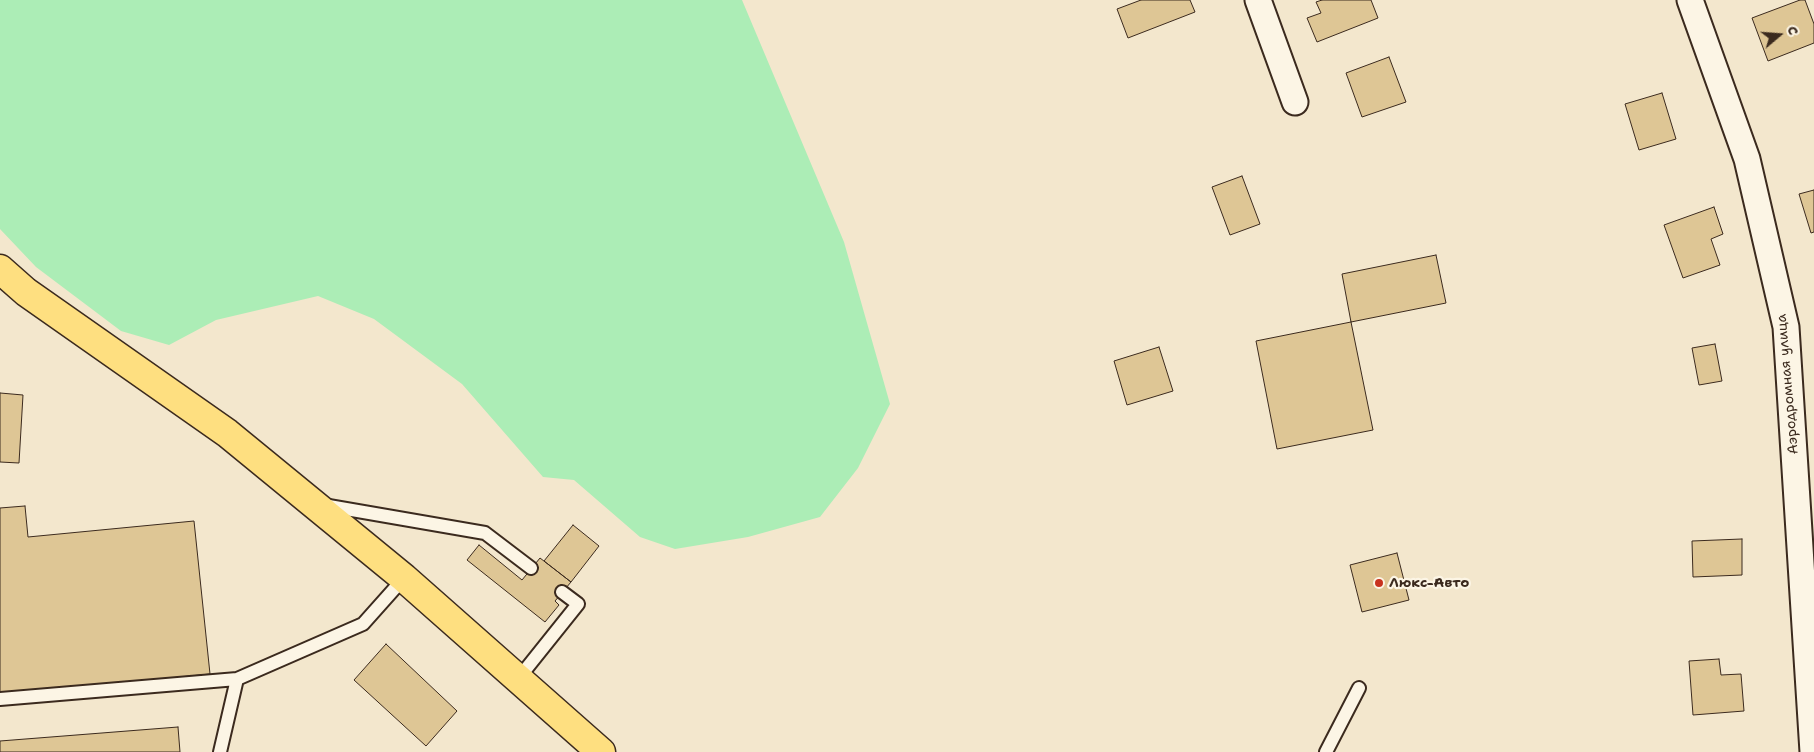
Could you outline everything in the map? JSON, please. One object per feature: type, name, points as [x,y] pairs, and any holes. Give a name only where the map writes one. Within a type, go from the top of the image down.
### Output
[{"type":"main road","points":[[0,269],[26,292],[228,433],[404,578],[601,752]]},
{"type":"street","points":[[1258,0],[1295,102]]},
{"type":"street","name":"Аэродромная улица","points":[[1690,0],[1747,159],[1786,327],[1813,752]]},
{"type":"lane","points":[[312,503],[485,533],[532,568]]},
{"type":"lane","points":[[0,699],[237,679],[363,624],[404,578]]},
{"type":"lane","points":[[518,679],[578,604],[562,592]]},
{"type":"lane","points":[[220,752],[237,679]]},
{"type":"lane","points":[[1326,752],[1358,688]]},
{"type":"green space","points":[[0,0],[742,0],[844,242],[890,404],[858,468],[820,517],[748,537],[675,549],[640,537],[574,480],[543,477],[462,384],[374,319],[318,296],[216,320],[169,345],[121,331],[36,267],[0,229]]},
{"type":"building","points":[[1141,0],[1190,0],[1195,12],[1128,38],[1117,9]]},
{"type":"building","points":[[1322,0],[1371,0],[1378,18],[1317,42],[1307,18],[1321,13],[1316,2]]},
{"type":"building","points":[[1800,0],[1805,0],[1814,24],[1814,43],[1768,61],[1752,18]]},
{"type":"building","points":[[1389,57],[1406,102],[1362,117],[1346,73]]},
{"type":"building","points":[[1662,93],[1676,139],[1639,150],[1625,104]]},
{"type":"building","points":[[1242,176],[1260,224],[1230,235],[1212,187]]},
{"type":"building","points":[[1814,190],[1814,232],[1811,233],[1799,194]]},
{"type":"building","points":[[1714,207],[1723,234],[1711,239],[1720,265],[1683,278],[1664,225]]},
{"type":"building","points":[[1436,255],[1446,303],[1351,322],[1342,274]]},
{"type":"building","points":[[1351,322],[1373,430],[1277,449],[1256,341]]},
{"type":"building","points":[[1715,344],[1722,381],[1699,385],[1692,348]]},
{"type":"building","points":[[1159,347],[1173,391],[1127,405],[1114,361]]},
{"type":"building","points":[[0,393],[23,395],[19,463],[0,462]]},
{"type":"building","points":[[25,506],[28,537],[194,521],[210,674],[0,695],[0,508]]},
{"type":"building","points":[[573,525],[599,546],[571,582],[544,561]]},
{"type":"building","points":[[1742,539],[1742,575],[1693,577],[1692,541]]},
{"type":"building","points":[[479,545],[522,580],[540,558],[571,582],[555,601],[559,605],[545,622],[467,560]]},
{"type":"building","name":"Люкс-Авто","points":[[1397,553],[1409,600],[1362,612],[1350,565]]},
{"type":"building","points":[[386,644],[457,711],[426,746],[354,680]]},
{"type":"building","points":[[1719,659],[1721,675],[1741,674],[1744,711],[1693,715],[1689,661]]},
{"type":"building","points":[[178,727],[180,752],[0,752],[0,741]]},
{"type":"place","name":"Люкс-Авто","points":[[1379,583]]}]
